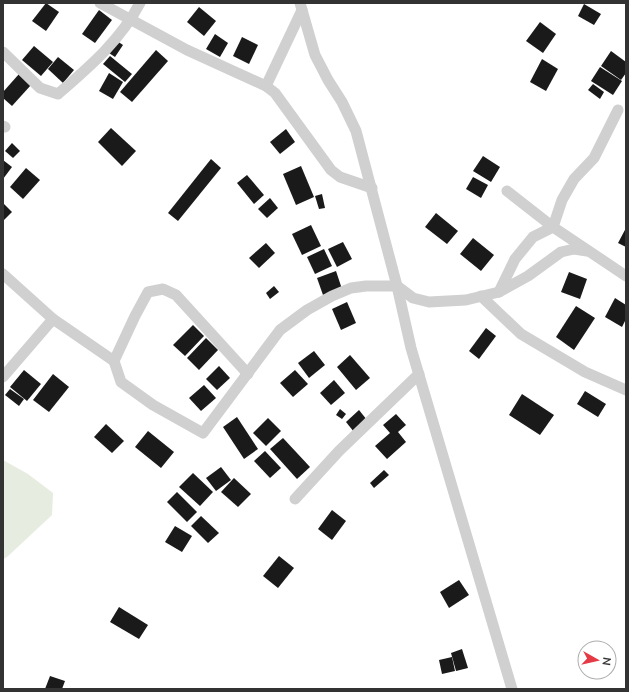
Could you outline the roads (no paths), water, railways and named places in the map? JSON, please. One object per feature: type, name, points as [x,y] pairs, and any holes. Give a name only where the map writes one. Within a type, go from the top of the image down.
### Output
[{"type":"street","points":[[100,3],[187,50],[266,86],[275,93],[331,170],[340,177],[372,188]]},
{"type":"street","points":[[3,52],[40,88],[58,94],[99,58],[131,20],[140,3]]},
{"type":"street","points":[[266,86],[301,7]]},
{"type":"street","points":[[301,7],[315,55],[342,102],[356,131],[419,374],[512,689]]},
{"type":"street","points":[[499,292],[515,259],[533,237],[553,227],[562,200],[574,179],[594,158],[618,110]]},
{"type":"street","points":[[507,191],[553,227],[626,276]]},
{"type":"street","points":[[3,274],[53,319],[114,361],[121,382],[153,405],[203,433],[280,330],[307,310],[332,296],[351,288],[366,286],[397,286],[413,298],[429,302],[466,300],[499,292],[528,276],[561,252],[574,249],[587,251]]},
{"type":"street","points":[[114,361],[148,292],[162,289],[176,296],[248,374]]},
{"type":"street","points":[[482,296],[521,334],[585,372],[626,390]]},
{"type":"street","points":[[3,377],[53,319]]},
{"type":"street","points":[[295,499],[339,451],[419,374]]}]
